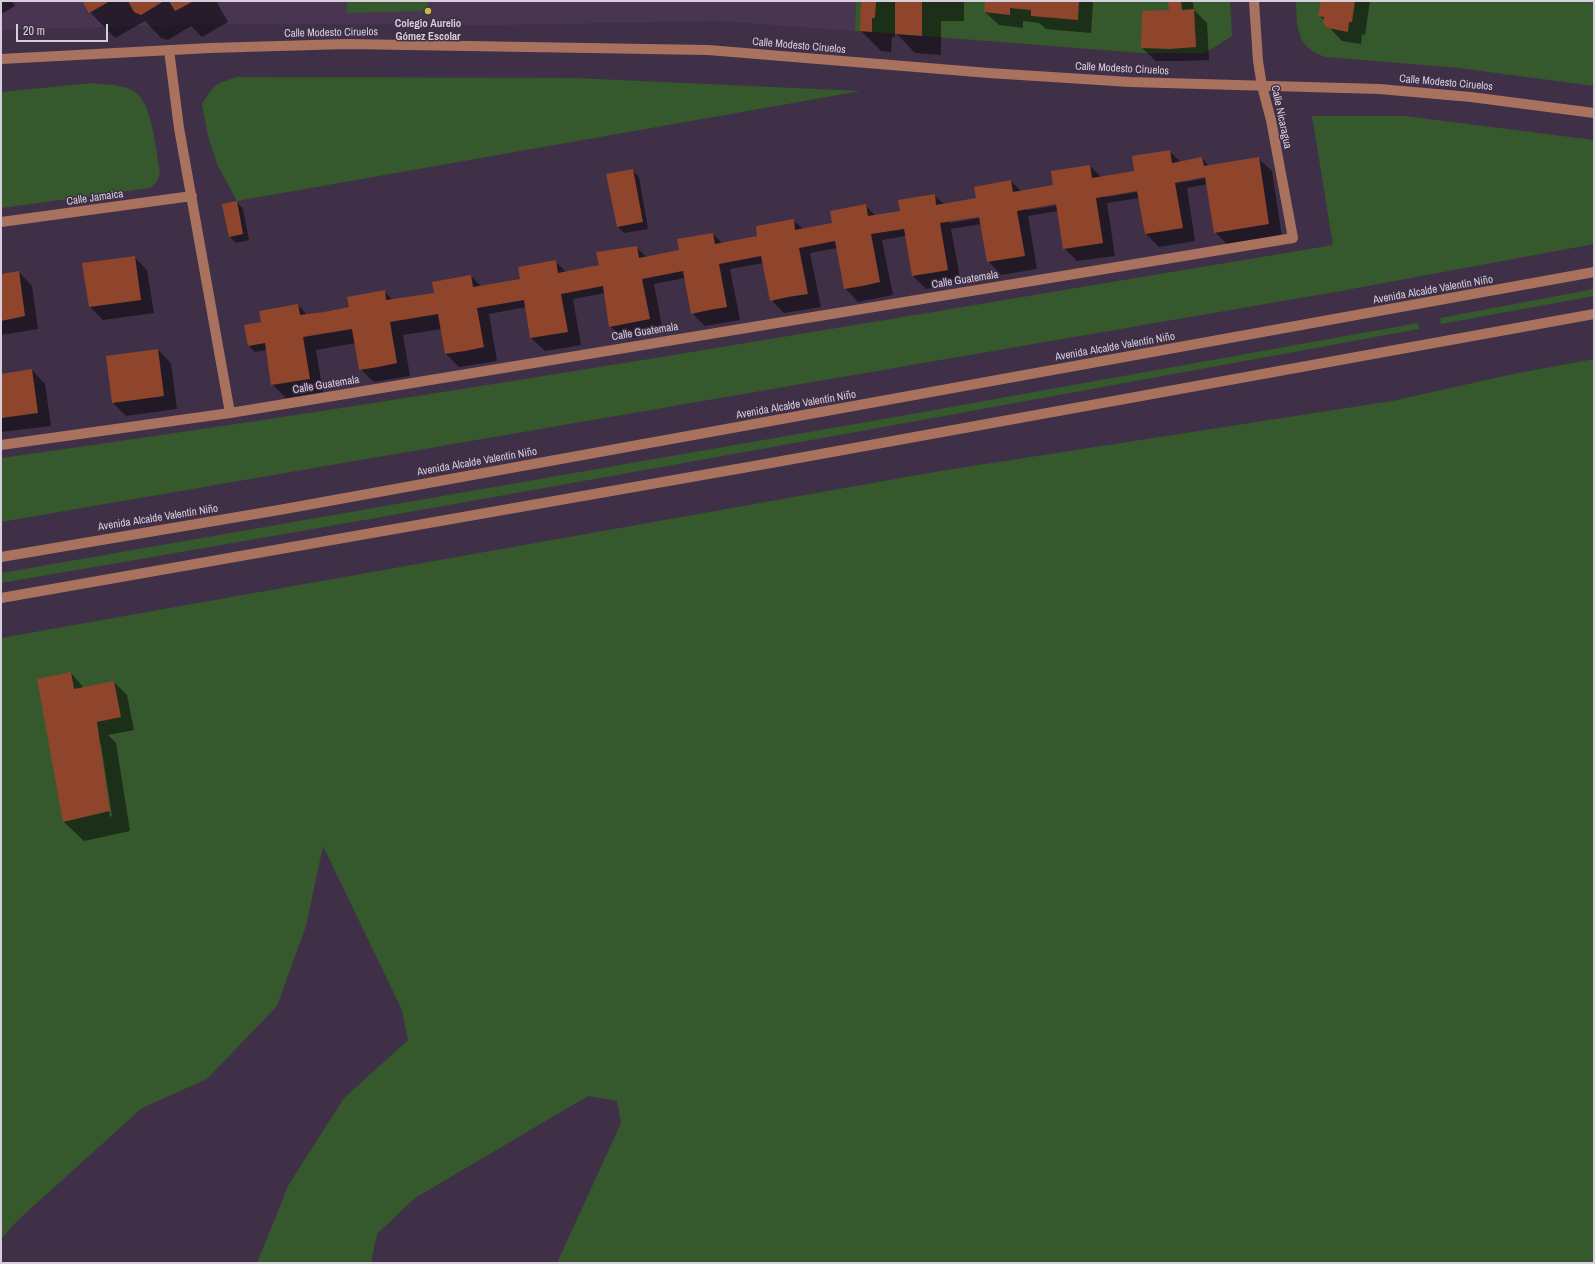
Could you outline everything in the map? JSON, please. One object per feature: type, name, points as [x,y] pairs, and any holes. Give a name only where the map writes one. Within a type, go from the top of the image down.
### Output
[{"type":"street","name":"Calle Nicaragua","points":[[1254,1],[1258,61],[1262,86],[1271,120],[1293,238]]},
{"type":"street","name":"Calle Modesto Ciruelos","points":[[1,59],[169,50],[346,44],[708,50],[989,73],[1130,82],[1312,86],[1394,90],[1471,97],[1594,113]]},
{"type":"street","points":[[169,50],[180,128],[230,413]]},
{"type":"street","name":"Calle Jamaica","points":[[1,222],[192,196]]},
{"type":"street","name":"Calle Guatemala","points":[[1,445],[230,413],[1293,238]]},
{"type":"street","name":"Avenida Alcalde Valentín Niño","points":[[1,557],[286,509],[1594,272]]},
{"type":"street","points":[[1,598],[368,535],[1594,314]]},
{"type":"shaded area","name":"Colegio Aurelio Gómez Escolar","points":[[1,1],[856,1],[855,31],[719,21],[502,25],[210,24],[1,30]]},
{"type":"green space","points":[[347,1],[428,1],[428,11],[347,13]]},
{"type":"green space","points":[[856,1],[1230,1],[1232,36],[1205,53],[1141,53],[855,31]]},
{"type":"green space","points":[[1296,1],[1594,1],[1594,86],[1459,68],[1326,57],[1309,48],[1300,36]]},
{"type":"green space","points":[[237,77],[575,78],[861,91],[237,201],[218,166],[208,136],[202,104],[216,86],[224,81]]},
{"type":"green space","points":[[93,83],[115,85],[130,89],[141,98],[146,107],[153,130],[160,174],[157,181],[150,188],[1,208],[1,92]]},
{"type":"green space","points":[[1312,116],[1405,116],[1594,140],[1594,244],[1341,291],[1,522],[1,458],[501,383],[834,329],[1333,245]]},
{"type":"green space","points":[[1594,289],[1594,296],[1441,324],[1440,318]]},
{"type":"green space","points":[[1418,323],[1419,329],[1242,362],[533,490],[1,583],[1,573],[895,417]]},
{"type":"green space","points":[[1594,359],[1594,1263],[557,1263],[621,1123],[617,1101],[588,1096],[415,1198],[377,1234],[371,1263],[257,1263],[289,1184],[344,1098],[408,1040],[402,1010],[323,846],[306,926],[277,1006],[207,1079],[142,1108],[18,1220],[1,1239],[1,638],[940,471],[1392,401],[1513,374]]},
{"type":"building","points":[[82,1],[110,1],[89,13]]},
{"type":"building","points":[[128,1],[164,1],[141,15],[134,12]]},
{"type":"building","points":[[169,1],[194,1],[175,11]]},
{"type":"building","points":[[861,1],[876,1],[875,18],[872,18],[872,32],[860,31]]},
{"type":"building","points":[[895,1],[922,1],[922,36],[895,34]]},
{"type":"building","points":[[985,1],[1079,1],[1078,20],[1031,16],[1031,10],[1010,8],[1010,15],[984,12]]},
{"type":"building","points":[[1168,1],[1181,1],[1182,10],[1194,9],[1196,47],[1170,49],[1141,48],[1142,11],[1169,10]]},
{"type":"building","points":[[1321,1],[1355,1],[1352,22],[1349,22],[1348,32],[1325,26],[1323,21],[1324,17],[1318,16]]},
{"type":"building","points":[[1170,150],[1172,163],[1202,157],[1204,166],[1259,157],[1269,224],[1214,233],[1205,177],[1175,183],[1183,228],[1145,234],[1137,191],[1096,198],[1103,243],[1063,249],[1056,204],[1017,211],[1025,256],[987,262],[979,217],[940,223],[948,270],[931,273],[912,276],[904,229],[871,234],[880,282],[862,286],[844,289],[835,241],[799,248],[808,294],[770,301],[761,256],[719,264],[727,307],[691,314],[683,271],[642,279],[650,319],[609,327],[603,286],[561,294],[568,332],[530,338],[524,300],[477,308],[484,347],[465,351],[445,354],[438,314],[390,322],[397,363],[378,367],[359,370],[352,329],[303,337],[310,379],[271,385],[265,343],[248,346],[244,325],[261,322],[259,311],[298,304],[300,315],[324,312],[349,307],[347,297],[385,290],[386,300],[434,293],[432,282],[471,275],[473,287],[520,279],[518,267],[556,260],[558,273],[599,265],[596,252],[637,246],[639,258],[679,250],[677,239],[713,233],[715,244],[757,236],[756,226],[794,219],[795,230],[832,223],[830,211],[866,204],[868,216],[900,211],[898,200],[935,194],[936,205],[976,198],[974,187],[1011,180],[1013,192],[1053,185],[1051,171],[1090,165],[1092,178],[1134,171],[1132,156]]},
{"type":"building","points":[[633,169],[643,222],[617,227],[606,174]]},
{"type":"building","points":[[237,201],[243,234],[229,237],[222,204]]},
{"type":"building","points":[[135,256],[141,300],[89,307],[82,263]]},
{"type":"building","points":[[19,271],[25,316],[1,321],[1,274]]},
{"type":"building","points":[[158,349],[164,396],[112,403],[106,356]]},
{"type":"building","points":[[32,369],[38,413],[1,418],[1,374]]},
{"type":"building","points":[[71,672],[74,689],[114,681],[121,717],[97,722],[110,811],[63,822],[37,679]]},
{"type":"place","name":"Colegio Aurelio Gómez Escolar","points":[[428,11]]}]
